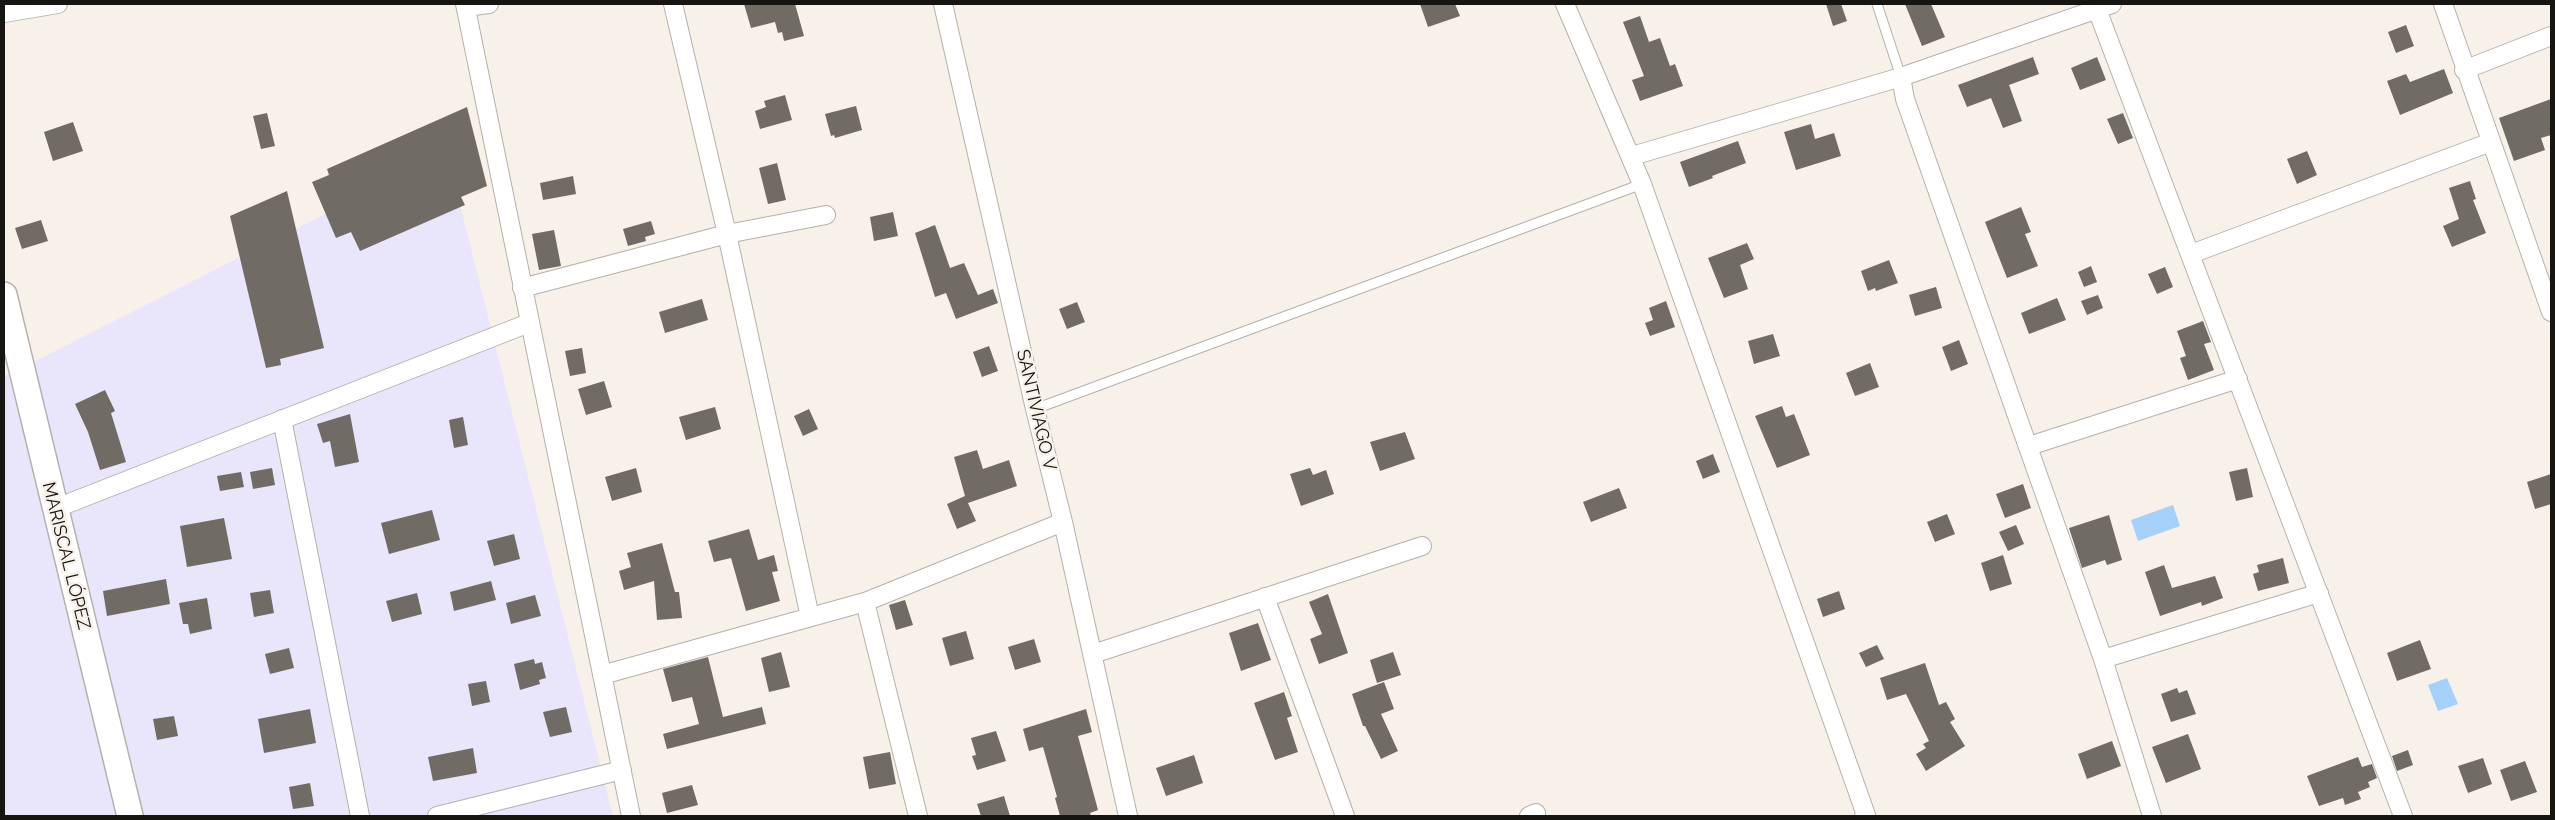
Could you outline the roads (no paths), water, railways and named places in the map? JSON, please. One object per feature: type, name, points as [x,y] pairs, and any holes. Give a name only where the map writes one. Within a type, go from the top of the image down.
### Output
[{"type":"street","points":[[4,13],[58,4]]},
{"type":"street","points":[[489,4],[466,5],[529,323],[631,816]]},
{"type":"street","points":[[673,4],[726,234],[810,617]]},
{"type":"street","name":"SANTIVIAGO V","points":[[943,4],[1035,409],[1063,522],[1128,816]]},
{"type":"street","points":[[1565,4],[1632,156],[1865,816]]},
{"type":"street","points":[[2442,4],[2551,312]]},
{"type":"street","points":[[1632,156],[1901,77],[2101,5],[2191,254],[2403,816]]},
{"type":"street","points":[[2464,70],[2551,36]]},
{"type":"street","points":[[1901,77],[1905,99],[2104,659],[2152,816]]},
{"type":"street","points":[[2191,254],[2491,142]]},
{"type":"street","points":[[522,288],[726,234],[826,215]]},
{"type":"street","name":"MARISCAL LÓPEZ","points":[[4,295],[54,509],[130,816]]},
{"type":"street","points":[[54,509],[529,323]]},
{"type":"street","points":[[2029,446],[2238,378]]},
{"type":"street","points":[[282,419],[360,816]]},
{"type":"street","points":[[602,675],[865,602],[1063,522]]},
{"type":"street","points":[[1093,654],[1422,546]]},
{"type":"street","points":[[2104,659],[2319,593]]},
{"type":"street","points":[[1265,597],[1344,816]]},
{"type":"street","points":[[865,602],[918,816]]},
{"type":"street","points":[[437,816],[622,770]]},
{"type":"lane","points":[[1877,4],[1901,77]]},
{"type":"lane","points":[[1035,409],[1642,184]]},
{"type":"water","points":[[2173,505],[2180,526],[2138,541],[2131,520]]},
{"type":"water","points":[[2447,678],[2458,704],[2438,711],[2428,685]]}]
